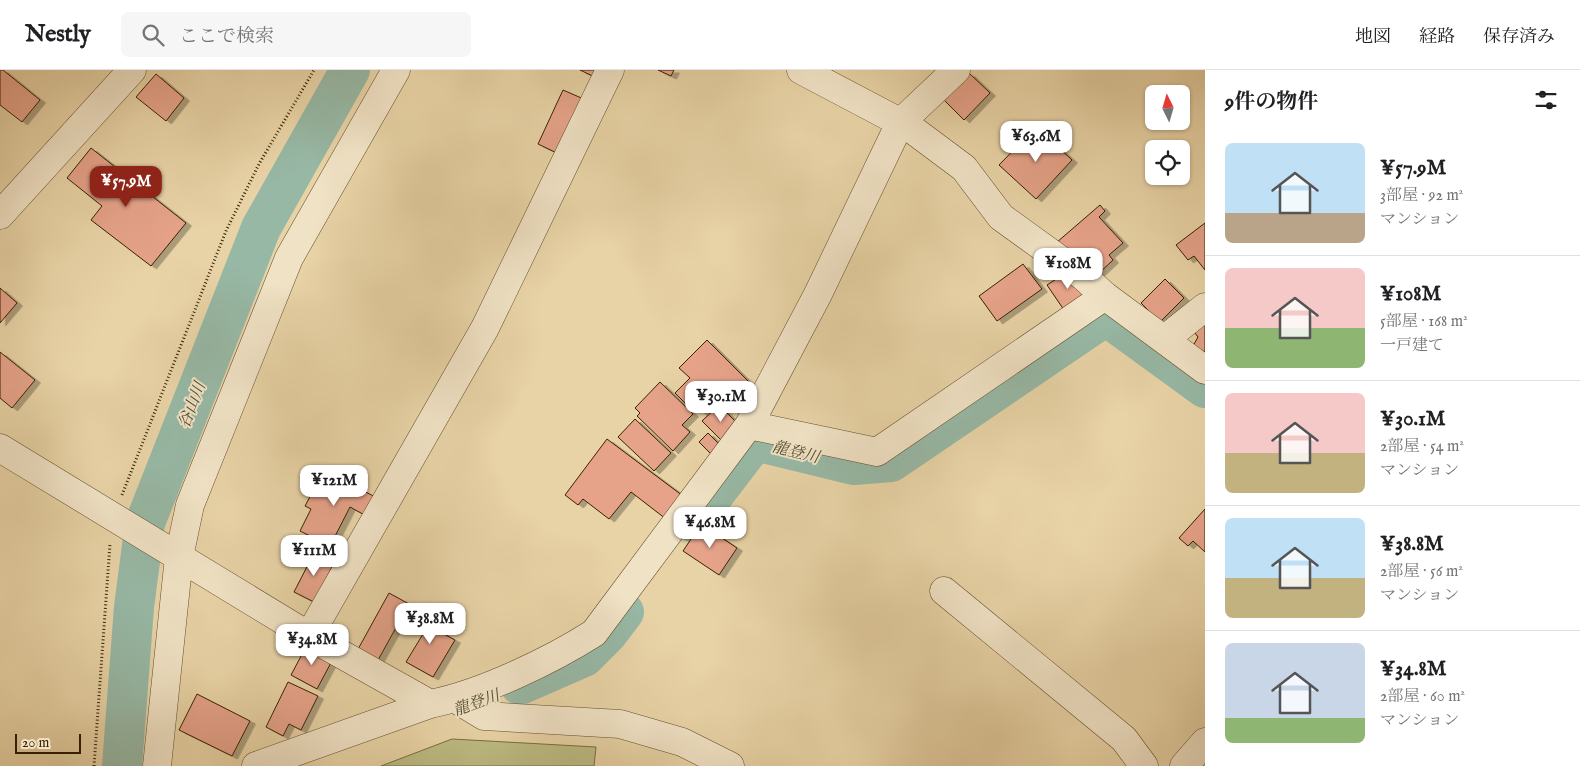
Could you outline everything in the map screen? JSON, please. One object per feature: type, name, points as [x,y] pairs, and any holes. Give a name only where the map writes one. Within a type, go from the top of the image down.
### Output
[{"type":"street","points":[[0,215],[132,70]]},
{"type":"street","points":[[157,766],[171,552],[289,258],[396,70]]},
{"type":"street","points":[[309,636],[485,328],[610,70]]},
{"type":"street","points":[[801,70],[900,123],[964,168],[1001,217],[1084,277],[1105,296],[1205,370]]},
{"type":"street","points":[[256,766],[443,701],[564,653],[594,633],[749,425],[818,294],[900,123],[956,70]]},
{"type":"street","points":[[749,425],[876,452],[1105,296]]},
{"type":"street","points":[[1165,339],[1205,307]]},
{"type":"street","points":[[0,448],[309,636],[443,701],[484,716],[620,724],[682,742],[730,766]]},
{"type":"street","points":[[944,591],[1124,739],[1144,766]]},
{"type":"street","points":[[1184,766],[1205,742]]},
{"type":"path","points":[[94,766],[122,523],[226,231],[259,164],[314,70]]},
{"type":"shaded area","points":[[452,739],[596,747],[594,766],[381,766]]},
{"type":"building","points":[[0,70],[3,70],[40,100],[22,122],[0,105]]},
{"type":"building","points":[[580,70],[606,70],[601,80]]},
{"type":"building","points":[[658,70],[674,70],[671,76]]},
{"type":"building","points":[[969,73],[990,93],[964,120],[944,100]]},
{"type":"building","points":[[156,74],[184,98],[166,121],[136,97]]},
{"type":"building","points":[[563,90],[586,100],[561,155],[538,144]]},
{"type":"building","points":[[1036,127],[1072,160],[1036,199],[999,165]]},
{"type":"building","points":[[91,148],[186,223],[151,266],[91,220],[102,206],[67,178]]},
{"type":"building","points":[[1100,205],[1105,211],[1099,217],[1123,243],[1109,255],[1113,260],[1096,276],[1056,243]]},
{"type":"building","points":[[1205,223],[1205,270],[1194,256],[1188,260],[1176,245]]},
{"type":"building","points":[[1023,264],[1042,289],[997,321],[979,296]]},
{"type":"building","points":[[1067,272],[1093,292],[1064,310],[1047,285]]},
{"type":"building","points":[[1165,279],[1184,298],[1160,322],[1141,303]]},
{"type":"building","points":[[0,288],[17,303],[0,323]]},
{"type":"building","points":[[1205,319],[1205,352],[1193,346],[1198,337],[1192,329]]},
{"type":"building","points":[[707,340],[749,382],[734,397],[726,389],[702,413],[689,401],[686,404],[675,393],[690,378],[679,368]]},
{"type":"building","points":[[0,352],[35,380],[12,408],[0,398]]},
{"type":"building","points":[[660,382],[693,414],[682,425],[690,432],[673,451],[637,416],[640,413],[635,408]]},
{"type":"building","points":[[719,405],[739,425],[722,441],[702,421]]},
{"type":"building","points":[[635,419],[671,453],[654,471],[618,437]]},
{"type":"building","points":[[708,433],[721,446],[712,455],[699,442]]},
{"type":"building","points":[[607,439],[683,496],[666,519],[631,492],[609,519],[583,499],[578,505],[565,495]]},
{"type":"building","points":[[324,470],[379,499],[370,518],[350,507],[330,546],[300,531],[311,509],[305,506]]},
{"type":"building","points":[[1205,509],[1205,552],[1193,541],[1188,546],[1179,538]]},
{"type":"building","points":[[701,524],[737,548],[719,575],[683,551]]},
{"type":"building","points":[[314,553],[334,563],[314,602],[294,592]]},
{"type":"building","points":[[389,593],[409,604],[377,662],[357,651]]},
{"type":"building","points":[[422,611],[446,625],[442,633],[455,640],[433,677],[406,662],[423,634],[412,627]]},
{"type":"building","points":[[308,643],[334,657],[317,689],[291,675]]},
{"type":"building","points":[[288,682],[318,696],[301,730],[289,724],[283,736],[266,727]]},
{"type":"building","points":[[197,694],[250,721],[232,756],[179,730]]},
{"type":"waterway","name":"谷山川","points":[[122,766],[134,607],[145,523],[261,228],[350,70]]},
{"type":"waterway","name":"龍登川","points":[[693,522],[755,441],[854,465],[891,462],[1106,316],[1205,388]]},
{"type":"waterway","name":"龍登川","points":[[520,685],[584,657],[608,633],[624,612]]}]
